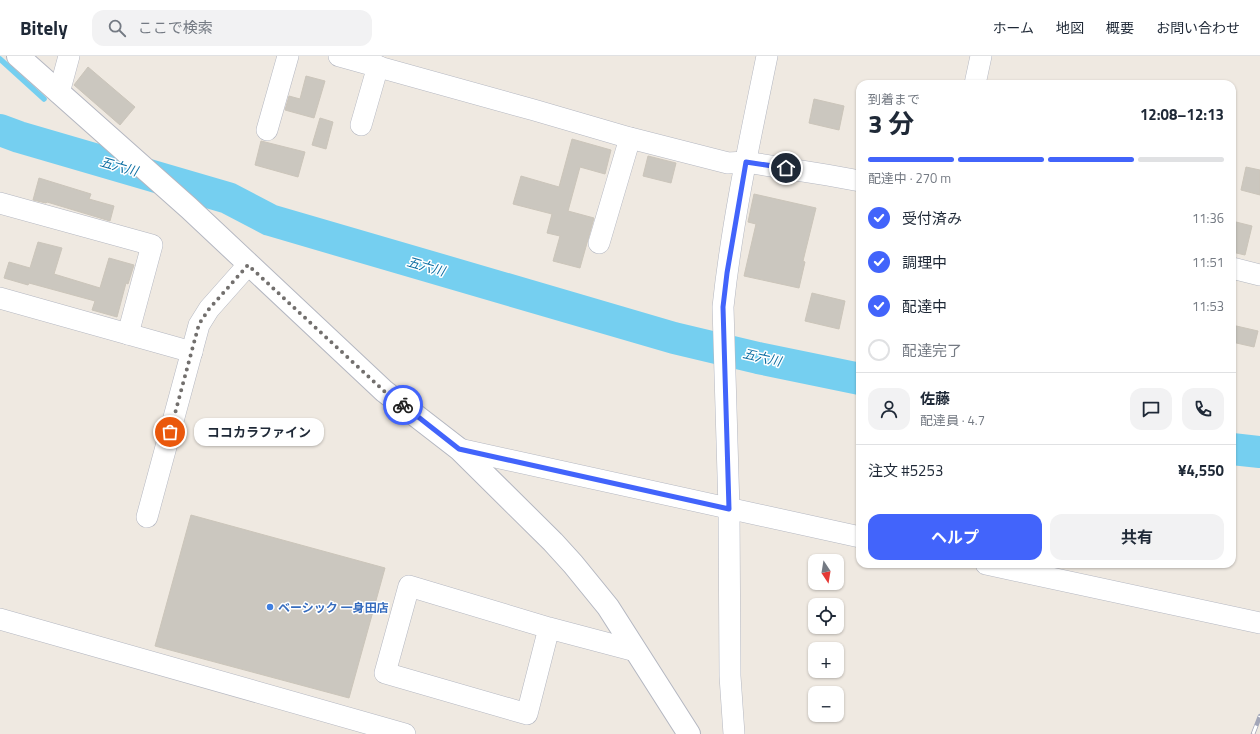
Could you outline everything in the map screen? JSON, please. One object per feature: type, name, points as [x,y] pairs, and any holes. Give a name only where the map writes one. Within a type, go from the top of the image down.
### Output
[{"type":"street","points":[[18,56],[189,208],[384,391],[459,449],[553,542],[608,607],[689,734]]},
{"type":"street","points":[[58,93],[70,56]]},
{"type":"street","points":[[267,130],[288,56]]},
{"type":"street","points":[[340,56],[386,64],[630,138],[728,162],[746,162],[856,180]]},
{"type":"street","points":[[734,734],[730,676],[729,509],[723,307],[727,273],[746,162],[767,56]]},
{"type":"street","points":[[976,80],[982,56]]},
{"type":"street","points":[[361,125],[386,64]]},
{"type":"street","points":[[599,243],[630,138]]},
{"type":"street","points":[[0,203],[152,246],[128,334]]},
{"type":"street","points":[[146,518],[199,324],[209,309],[248,265]]},
{"type":"street","points":[[1236,269],[1260,275]]},
{"type":"street","points":[[0,298],[192,352]]},
{"type":"street","points":[[459,449],[856,536]]},
{"type":"street","points":[[1005,568],[1260,623]]},
{"type":"street","points":[[549,628],[528,714],[385,674],[409,586],[549,628],[636,651]]},
{"type":"street","points":[[0,619],[405,734]]},
{"type":"building","points":[[88,67],[135,107],[120,125],[74,85]]},
{"type":"building","points":[[306,76],[325,81],[314,118],[285,110],[289,96],[300,99]]},
{"type":"building","points":[[814,99],[844,106],[839,130],[809,123]]},
{"type":"building","points":[[320,118],[333,122],[326,149],[312,145]]},
{"type":"building","points":[[572,139],[611,150],[605,174],[580,167],[568,211],[594,218],[580,268],[553,261],[560,236],[547,233],[552,214],[513,204],[521,176],[559,187]]},
{"type":"building","points":[[261,141],[305,152],[298,177],[255,165]]},
{"type":"building","points":[[648,156],[676,163],[671,183],[643,176]]},
{"type":"building","points":[[1246,167],[1260,170],[1260,195],[1241,190]]},
{"type":"building","points":[[39,178],[91,194],[89,199],[114,206],[110,221],[47,202],[33,200]]},
{"type":"building","points":[[754,194],[816,208],[803,261],[805,262],[799,288],[744,276],[756,224],[748,222]]},
{"type":"building","points":[[1236,222],[1252,226],[1245,255],[1236,253]]},
{"type":"building","points":[[38,242],[62,248],[54,274],[100,288],[109,258],[134,265],[128,284],[126,283],[117,317],[92,310],[95,301],[29,283],[28,285],[4,278],[9,262],[30,268]]},
{"type":"building","points":[[812,293],[845,301],[839,329],[805,321]]},
{"type":"building","points":[[1236,326],[1258,331],[1254,347],[1236,343]]},
{"type":"building","name":"ベーシック 一身田店","points":[[191,515],[385,568],[349,698],[155,646]]},
{"type":"waterway","points":[[0,59],[44,99]]},
{"type":"waterway","name":"五六川","points":[[0,130],[19,137],[228,198],[270,220],[674,338],[758,358],[856,378]]},
{"type":"waterway","name":"五六川","points":[[1236,449],[1260,452]]},
{"type":"railway","points":[[1253,734],[1260,716]]},
{"type":"way so far","points":[[170,432],[199,324],[209,309],[248,265],[384,391],[403,405]]},
{"type":"place","name":"ココカラファイン","points":[[170,432]]},
{"type":"place","name":"ベーシック 一身田店","points":[[270,607]]},
{"type":"route","points":[[403,405],[459,449],[729,509],[723,307],[727,273],[746,162],[786,168]]}]
